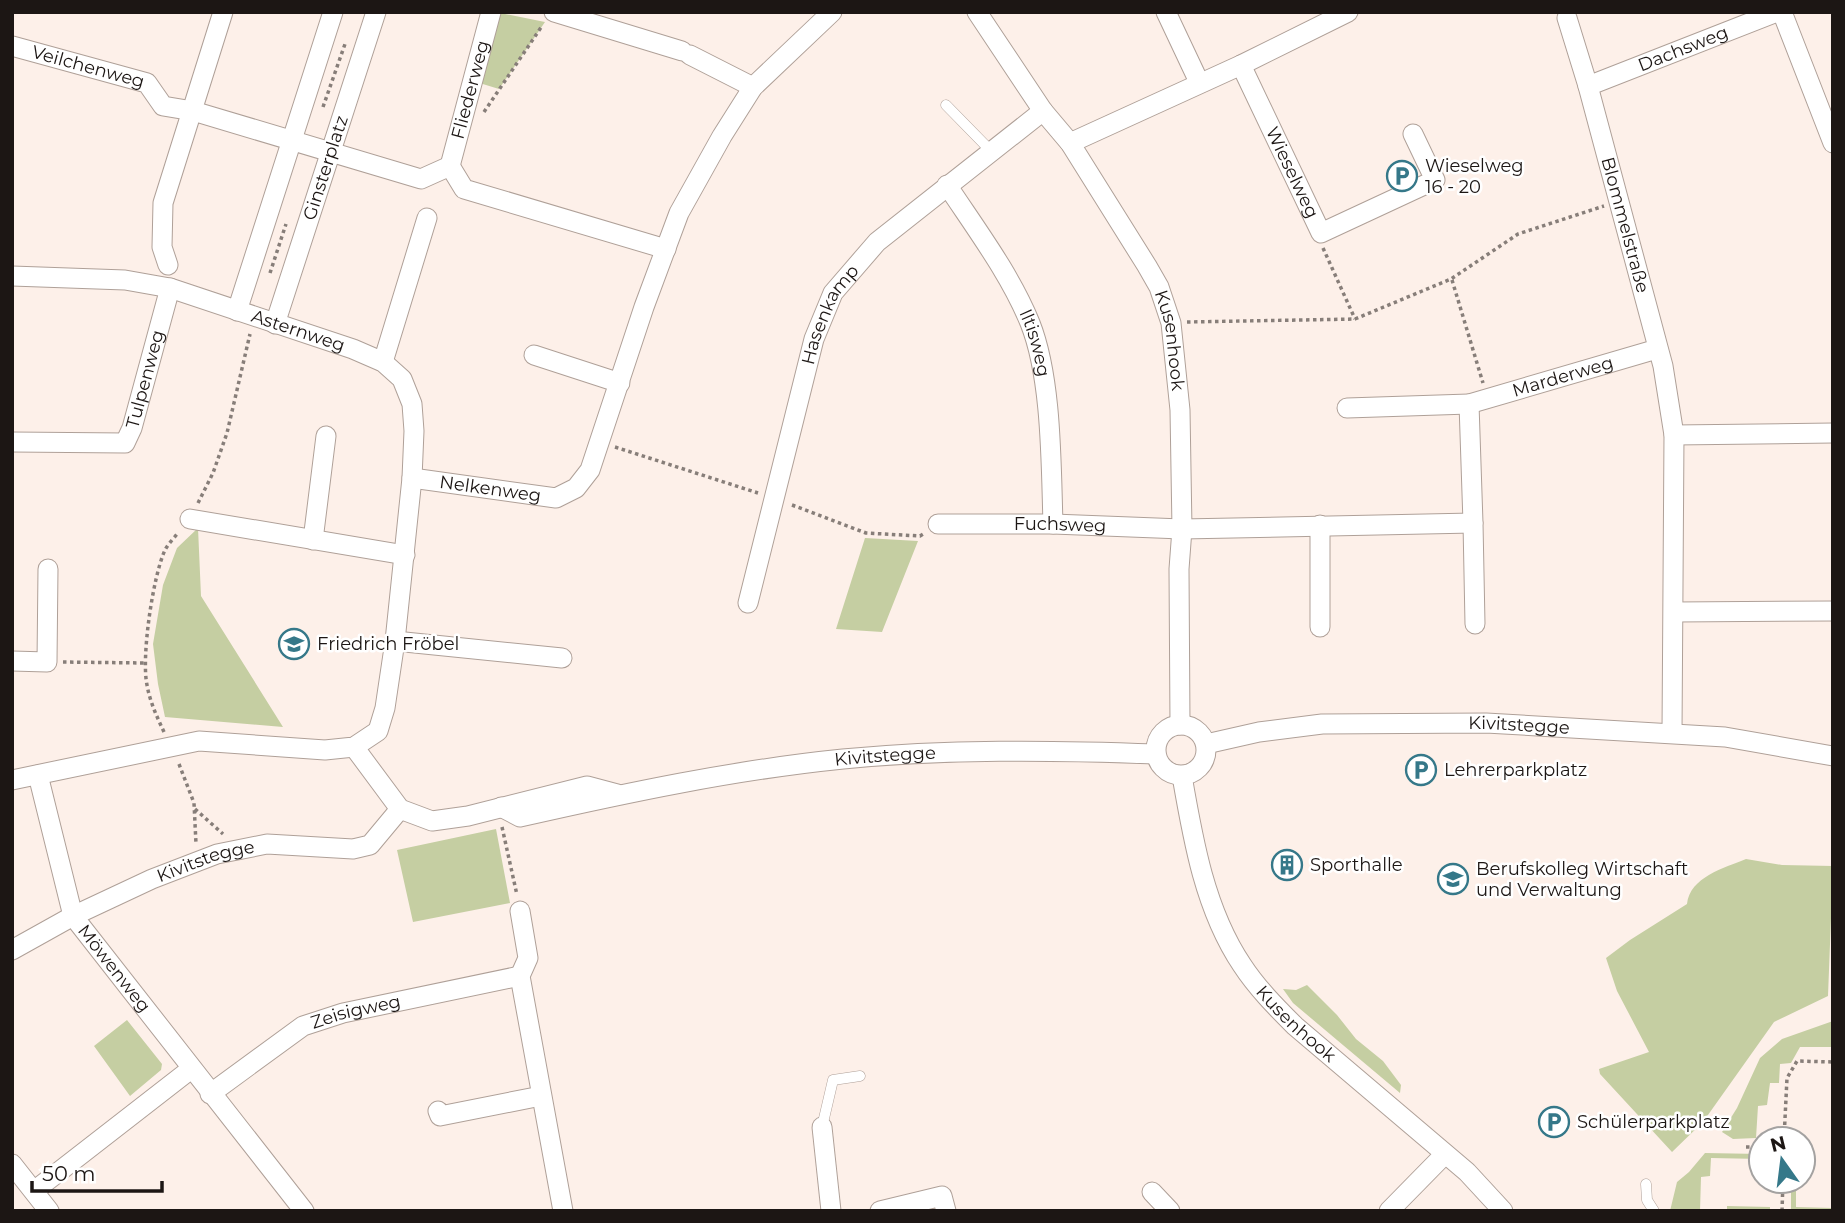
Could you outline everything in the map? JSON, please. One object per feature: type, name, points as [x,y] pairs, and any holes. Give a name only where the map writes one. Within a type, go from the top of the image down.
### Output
[{"type":"street","points":[[168,265],[162,247],[163,203],[223,12]]},
{"type":"street","points":[[237,311],[333,12]]},
{"type":"street","name":"Ginsterplatz","points":[[266,321],[330,152],[376,12]]},
{"type":"street","name":"Fliederweg","points":[[450,166],[491,12]]},
{"type":"street","name":"Nelkenweg","points":[[412,478],[556,498],[576,488],[590,470],[644,307],[679,213],[753,87],[832,12]]},
{"type":"street","name":"Kusenhook","points":[[977,12],[1043,111],[1070,143],[1147,266],[1159,287],[1171,323],[1180,410],[1180,725]]},
{"type":"street","points":[[1166,12],[1199,82]]},
{"type":"street","name":"Dachsweg","points":[[1588,86],[1777,12]]},
{"type":"street","points":[[1782,12],[1833,143]]},
{"type":"street","points":[[1070,143],[1241,65],[1338,14]]},
{"type":"street","points":[[550,17],[686,53],[753,87]]},
{"type":"street","name":"Blommelstraße","points":[[1567,18],[1588,86],[1663,366],[1674,435],[1675,612],[1672,733]]},
{"type":"street","name":"Veilchenweg","points":[[12,46],[147,83],[163,106],[193,111],[330,152]]},
{"type":"street","name":"Wieselweg","points":[[1241,65],[1321,233],[1434,180],[1413,134]]},
{"type":"street","name":"Hasenkamp","points":[[748,603],[814,339],[833,293],[877,242],[1043,111]]},
{"type":"street","points":[[330,152],[421,178],[450,166],[464,189],[666,249]]},
{"type":"street","name":"Iltisweg","points":[[947,185],[1000,266],[1030,324],[1043,374],[1051,453],[1053,524]]},
{"type":"street","points":[[383,362],[427,218]]},
{"type":"street","name":"Asternweg","points":[[12,276],[125,280],[170,288],[353,349],[383,362],[402,379],[412,404],[414,431],[412,478],[395,641],[386,708],[378,731],[354,747]]},
{"type":"street","name":"Tulpenweg","points":[[12,442],[125,443],[132,428],[170,288]]},
{"type":"street","name":"Marderweg","points":[[1347,408],[1478,401],[1657,349]]},
{"type":"street","points":[[534,355],[620,383]]},
{"type":"street","points":[[1475,624],[1474,523],[1478,401]]},
{"type":"street","points":[[1674,435],[1833,433]]},
{"type":"street","points":[[313,540],[326,436]]},
{"type":"street","points":[[190,519],[405,555]]},
{"type":"street","points":[[1182,529],[1474,523]]},
{"type":"street","name":"Fuchsweg","points":[[938,524],[1053,524],[1182,529]]},
{"type":"street","points":[[1320,525],[1320,627]]},
{"type":"street","points":[[12,661],[47,662],[48,569]]},
{"type":"street","points":[[1675,612],[1833,611]]},
{"type":"street","points":[[395,641],[562,658]]},
{"type":"street","name":"Kivitstegge","points":[[1206,744],[1259,732],[1322,724],[1486,723],[1672,733],[1747,740],[1833,756]]},
{"type":"street","points":[[1180,725],[1197,730],[1206,744],[1205,760],[1194,772],[1182,776],[1165,770],[1159,764],[1156,754],[1160,736],[1168,728],[1180,725]]},
{"type":"street","points":[[12,780],[199,741],[325,750],[354,747],[400,809]]},
{"type":"street","name":"Kivitstegge","points":[[12,950],[73,916],[196,860],[242,847],[267,844],[353,849],[370,845],[400,809],[432,821],[468,816],[500,807],[520,817],[618,795],[768,768],[844,759],[1036,750],[1156,754]]},
{"type":"street","name":"Möwenweg","points":[[38,775],[73,916],[304,1211]]},
{"type":"street","name":"Kusenhook","points":[[1182,776],[1201,869],[1227,940],[1241,965],[1295,1026],[1487,1191],[1503,1211]]},
{"type":"street","points":[[520,911],[528,958],[520,976],[563,1211]]},
{"type":"street","name":"Zeisigweg","points":[[211,1094],[303,1026],[343,1013],[520,976]]},
{"type":"street","points":[[34,1191],[191,1069]]},
{"type":"street","points":[[438,1111],[440,1116],[541,1096]]},
{"type":"street","points":[[822,1127],[831,1211]]},
{"type":"street","points":[[1389,1211],[1445,1154]]},
{"type":"street","points":[[12,1164],[49,1211]]},
{"type":"street","points":[[1153,1192],[1170,1211]]},
{"type":"street","points":[[880,1211],[944,1203]]},
{"type":"lane","points":[[946,105],[991,151]]},
{"type":"lane","points":[[822,1127],[833,1080],[860,1076]]},
{"type":"lane","points":[[1646,1184],[1647,1200],[1654,1211]]},
{"type":"path","points":[[478,122],[550,17]]},
{"type":"path","points":[[1171,323],[1355,320],[1451,279],[1518,234],[1620,202]]},
{"type":"path","points":[[1321,233],[1321,244],[1355,320]]},
{"type":"path","points":[[1451,279],[1478,401]]},
{"type":"path","points":[[196,860],[197,828],[194,808],[182,768],[154,712],[146,684],[145,663],[155,578],[166,547],[190,519],[213,473],[227,433],[247,341],[266,321]]},
{"type":"path","points":[[47,662],[145,663]]},
{"type":"path","points":[[500,807],[520,911]]},
{"type":"path","points":[[194,808],[242,847]]},
{"type":"path","points":[[1785,1125],[1787,1078],[1797,1061],[1833,1062]]},
{"type":"green space","points":[[495,12],[545,22],[499,89],[473,81]]},
{"type":"green space","points":[[198,528],[201,596],[283,727],[165,717],[153,644],[163,585],[177,548]]},
{"type":"green space","points":[[865,538],[918,541],[882,632],[836,629]]},
{"type":"green space","points":[[496,829],[510,903],[413,922],[397,850]]},
{"type":"green space","points":[[1746,859],[1782,865],[1833,866],[1828,996],[1774,1022],[1703,1122],[1672,1152],[1600,1074],[1599,1069],[1649,1052],[1617,991],[1606,958],[1687,904],[1689,895],[1701,880]]},
{"type":"green space","points":[[1307,985],[1356,1039],[1383,1061],[1401,1085],[1400,1093],[1293,1003],[1283,989],[1296,990]]},
{"type":"green space","points":[[127,1020],[162,1064],[161,1070],[130,1096],[94,1046]]},
{"type":"green space","points":[[1833,1021],[1833,1047],[1800,1047],[1791,1063],[1780,1064],[1779,1083],[1770,1083],[1767,1105],[1758,1106],[1757,1125],[1747,1125],[1747,1138],[1733,1139],[1722,1132],[1737,1108],[1760,1058],[1782,1039]]},
{"type":"green space","points":[[1705,1153],[1747,1154],[1747,1159],[1711,1158],[1710,1176],[1701,1177],[1700,1211],[1670,1211],[1677,1182]]},
{"type":"green space","points":[[1791,1195],[1796,1195],[1796,1207],[1833,1208],[1833,1211],[1791,1211]]},
{"type":"green space","points":[[1727,1206],[1770,1207],[1770,1211],[1727,1211]]},
{"type":"place","name":"Wieselweg 16 - 20","points":[[1402,176]]},
{"type":"place","name":"Friedrich Fröbel","points":[[294,644]]},
{"type":"place","name":"Lehrerparkplatz","points":[[1421,770]]},
{"type":"place","name":"Sporthalle","points":[[1287,865]]},
{"type":"place","name":"Berufskolleg Wirtschaft und Verwaltung","points":[[1453,879]]},
{"type":"place","name":"Schülerparkplatz","points":[[1554,1122]]}]
